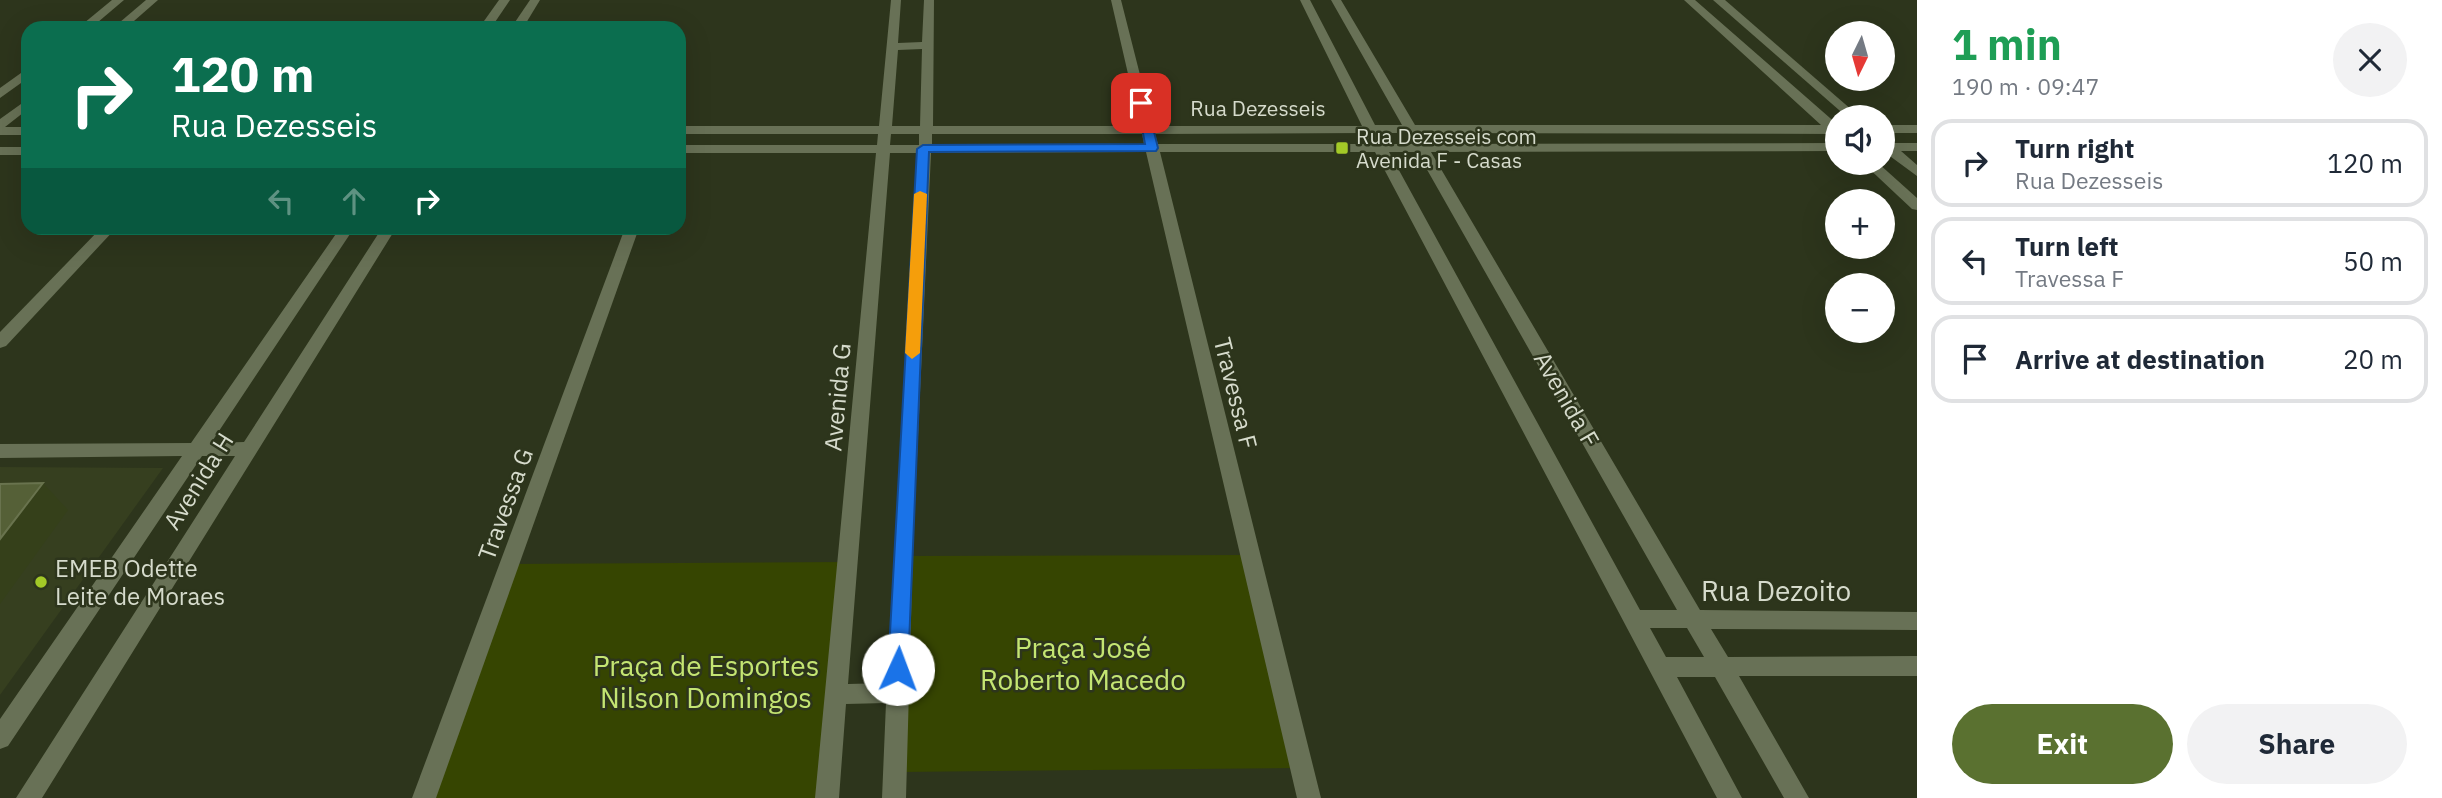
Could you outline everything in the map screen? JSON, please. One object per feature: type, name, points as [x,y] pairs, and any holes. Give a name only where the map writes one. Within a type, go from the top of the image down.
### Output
[{"type":"street","points":[[93,21],[119,0]]},
{"type":"street","points":[[128,21],[153,0]]},
{"type":"street","points":[[490,21],[505,0]]},
{"type":"street","points":[[522,21],[535,0]]},
{"type":"street","name":"Avenida G","points":[[827,798],[896,0]]},
{"type":"street","points":[[894,798],[926,130],[929,0]]},
{"type":"street","name":"Travessa F","points":[[1116,0],[1308,798]]},
{"type":"street","name":"Avenida F","points":[[1305,0],[1380,148],[1730,798]]},
{"type":"street","name":"Avenida F","points":[[1336,0],[1797,798]]},
{"type":"street","points":[[1689,0],[1825,120]]},
{"type":"street","points":[[1718,0],[1840,105]]},
{"type":"street","points":[[892,47],[928,46]]},
{"type":"street","points":[[0,94],[21,78]]},
{"type":"street","points":[[0,128],[21,109]]},
{"type":"street","points":[[0,128],[21,130]]},
{"type":"street","points":[[1895,129],[1917,129]]},
{"type":"street","name":"Rua Dezesseis","points":[[686,130],[1825,130]]},
{"type":"street","points":[[1895,146],[1917,147]]},
{"type":"street","name":"Rua Dezesseis","points":[[686,149],[1825,147]]},
{"type":"street","points":[[0,151],[21,151]]},
{"type":"street","points":[[1895,153],[1917,172]]},
{"type":"street","points":[[1883,175],[1917,206]]},
{"type":"street","points":[[0,341],[102,235]]},
{"type":"street","name":"Avenida H","points":[[0,738],[342,235]]},
{"type":"street","name":"Avenida H","points":[[28,798],[385,235]]},
{"type":"street","name":"Travessa G","points":[[424,798],[629,235]]},
{"type":"street","points":[[0,451],[247,449]]},
{"type":"street","name":"Rua Dezoito","points":[[1635,620],[1917,621]]},
{"type":"street","points":[[1661,667],[1917,666]]},
{"type":"street","points":[[836,694],[898,694]]},
{"type":"shaded area","name":"EMEB Odette Leite de Moraes","points":[[0,467],[163,468],[0,695]]},
{"type":"green space","name":"Praça José Roberto Macedo","points":[[1249,555],[1300,768],[899,772],[903,556]]},
{"type":"green space","name":"Praça de Esportes Nilson Domingos","points":[[849,562],[827,798],[425,798],[509,564]]},
{"type":"building","points":[[43,483],[0,539],[0,484]]},
{"type":"slow traffic","points":[[912,353],[920,194]]},
{"type":"place","name":"Rua Dezesseis com Avenida F - Casas","points":[[1342,148]]},
{"type":"place","name":"EMEB Odette Leite de Moraes","points":[[41,582]]},
{"type":"route","points":[[898,669],[923,149],[1152,148],[1141,103]]}]
